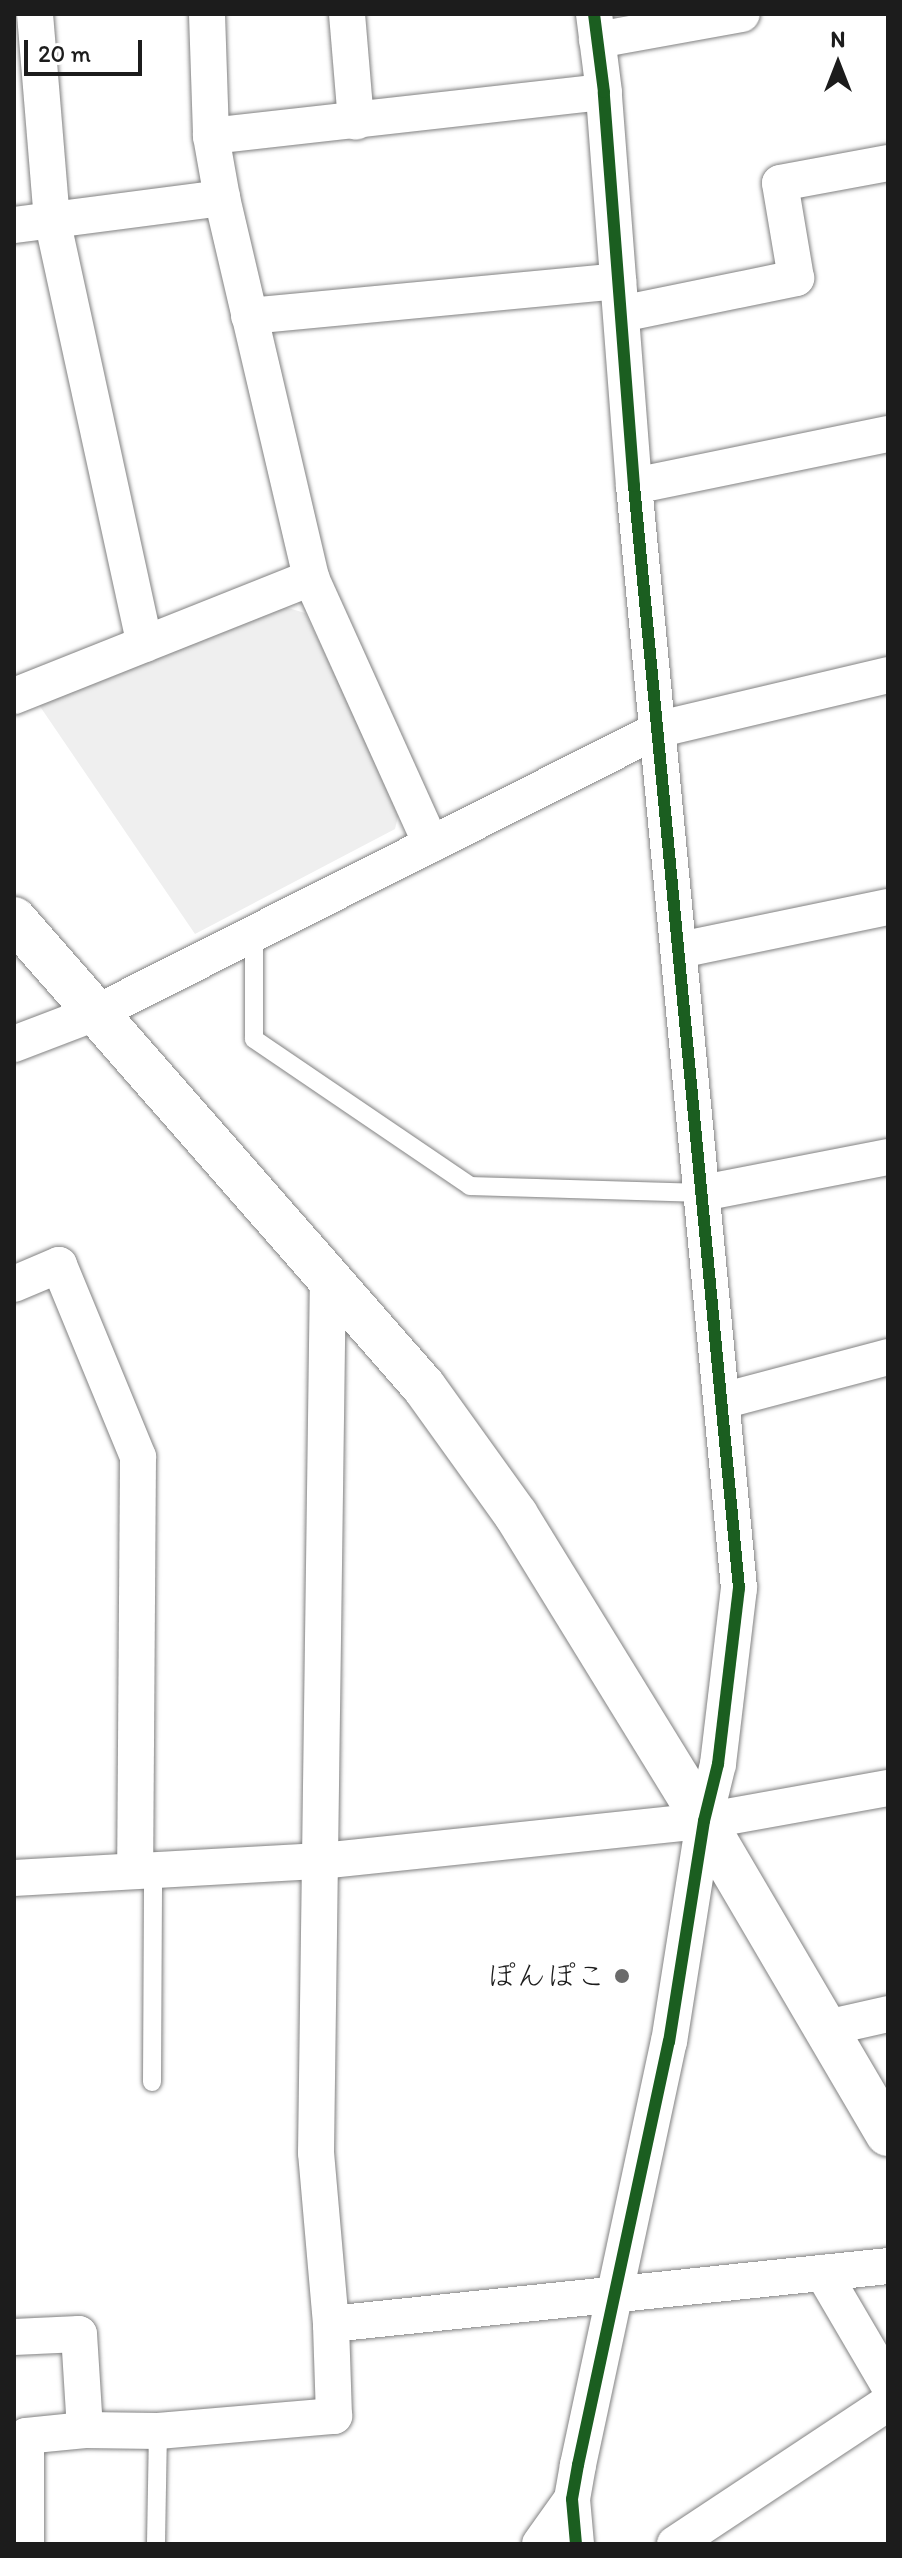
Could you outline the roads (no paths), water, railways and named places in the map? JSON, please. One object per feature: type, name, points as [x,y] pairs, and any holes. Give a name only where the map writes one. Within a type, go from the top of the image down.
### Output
[{"type":"street","points":[[35,14],[52,219],[145,644]]},
{"type":"street","points":[[207,14],[211,136],[222,198],[311,578],[431,844]]},
{"type":"street","points":[[347,14],[356,122]]},
{"type":"street","points":[[576,2544],[572,2499],[612,2295],[669,2042],[704,1821],[718,1764],[739,1588],[660,729],[634,486],[604,92],[596,27],[742,14]]},
{"type":"street","points":[[211,136],[604,92]]},
{"type":"street","points":[[249,316],[620,298],[796,278],[780,183],[888,163]]},
{"type":"street","points":[[14,225],[222,198]]},
{"type":"street","points":[[634,486],[888,434]]},
{"type":"street","points":[[14,696],[311,578]]},
{"type":"street","points":[[14,1044],[98,1012],[660,729],[888,675]]},
{"type":"street","points":[[680,950],[888,907]]},
{"type":"street","points":[[14,919],[424,1387],[516,1515],[704,1821],[888,2134]]},
{"type":"street","points":[[703,1193],[888,1157]]},
{"type":"street","points":[[14,1284],[59,1265],[138,1457],[144,1870]]},
{"type":"street","points":[[26,2544],[26,2436],[85,2430],[158,2431],[334,2416],[331,2324],[316,2153],[328,1274]]},
{"type":"street","points":[[722,1401],[888,1357]]},
{"type":"street","points":[[14,1878],[321,1861],[704,1821],[888,1788]]},
{"type":"street","points":[[826,2028],[888,2014]]},
{"type":"street","points":[[331,2324],[888,2266]]},
{"type":"street","points":[[823,2273],[888,2384]]},
{"type":"street","points":[[14,2337],[79,2334],[85,2430]]},
{"type":"street","points":[[675,2544],[888,2403]]},
{"type":"street","points":[[540,2544],[572,2499]]},
{"type":"lane","points":[[254,934],[254,1039],[470,1186],[703,1193]]},
{"type":"lane","points":[[144,1870],[152,2082]]},
{"type":"lane","points":[[156,2544],[158,2431]]},
{"type":"place","name":"ぽんぽこ","points":[[622,1976]]}]
